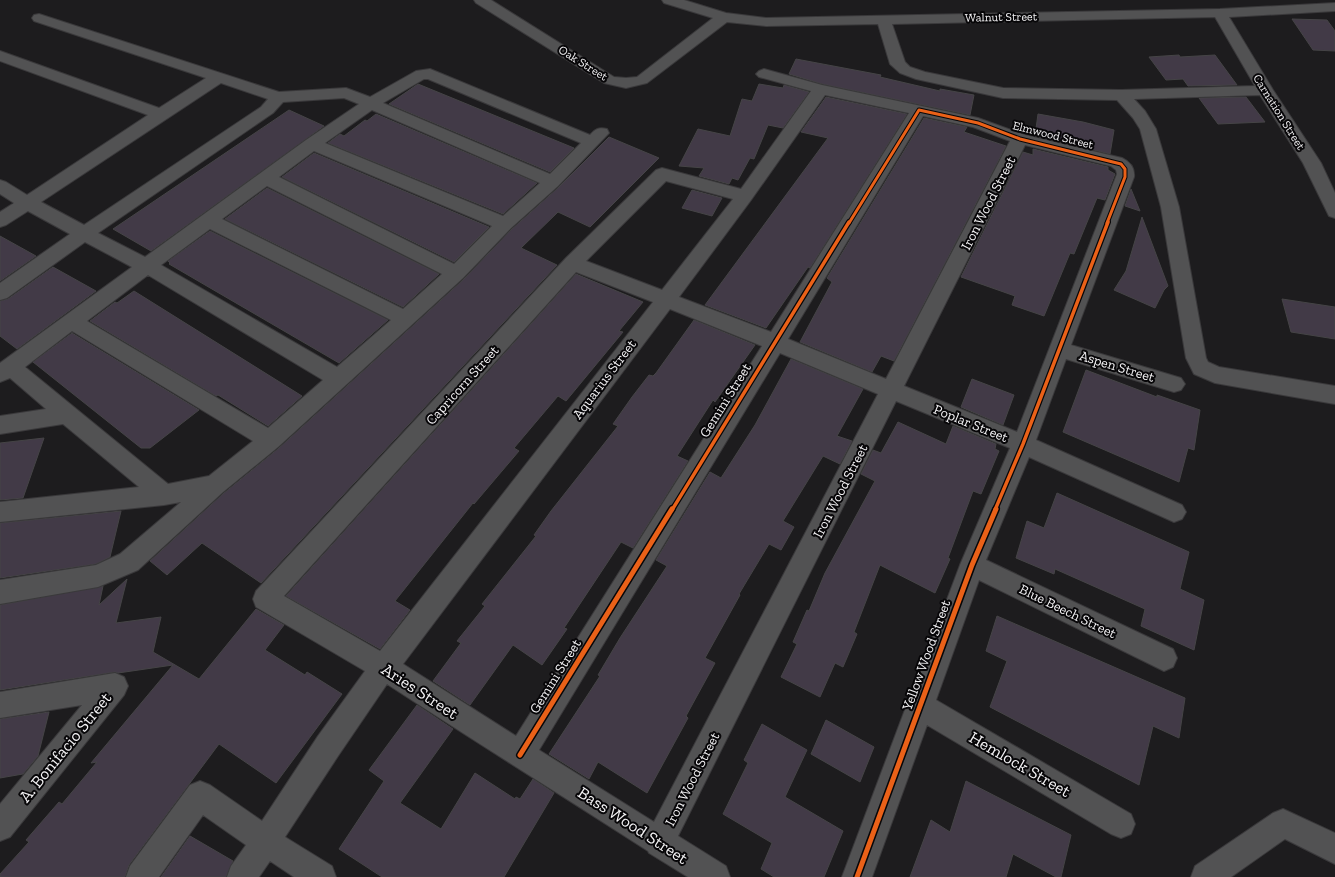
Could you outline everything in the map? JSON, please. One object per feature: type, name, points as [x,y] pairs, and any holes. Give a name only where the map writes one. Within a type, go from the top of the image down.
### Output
[{"type":"street","name":"Oak Street","points":[[481,0],[609,80],[628,84],[642,80],[654,72],[724,17]]},
{"type":"street","name":"Walnut Street","points":[[669,0],[724,17],[766,22],[884,20],[995,11],[1220,13],[1335,7]]},
{"type":"street","name":"Carnation Street","points":[[1220,13],[1312,163],[1335,212]]},
{"type":"street","points":[[39,18],[218,78],[278,96],[346,93],[552,182]]},
{"type":"street","points":[[884,20],[898,64],[905,70],[921,76],[1003,93],[1121,95],[1266,90]]},
{"type":"street","points":[[0,56],[162,114]]},
{"type":"street","points":[[0,592],[98,576],[130,562],[215,485],[270,440],[404,318],[456,273],[505,224],[552,182],[597,137],[425,73],[421,74],[370,104],[312,144],[5,370],[68,414],[164,495]]},
{"type":"street","points":[[764,74],[821,89],[919,110]]},
{"type":"street","points":[[0,221],[218,78]]},
{"type":"street","name":"Aquarius Street","points":[[242,877],[328,746],[384,667],[744,196],[821,89]]},
{"type":"street","points":[[1121,95],[1139,115],[1148,129],[1170,207],[1196,358],[1201,368],[1215,375],[1335,395]]},
{"type":"street","points":[[0,294],[84,234],[267,110],[278,96]]},
{"type":"street","name":"Elmwood Street","points":[[919,110],[978,123],[1020,139],[1107,159],[1123,166]]},
{"type":"street","name":"Gemini Street","points":[[520,755],[774,342],[919,110]]},
{"type":"street","name":"Iron Wood Street","points":[[659,842],[1020,139]]},
{"type":"street","points":[[312,144],[505,224]]},
{"type":"street","name":"Yellow Wood Street","points":[[857,877],[919,705],[972,565],[1022,444],[1125,177],[1126,172],[1123,166]]},
{"type":"street","name":"Capricorn Street","points":[[265,599],[573,263],[662,174],[744,196]]},
{"type":"street","points":[[266,178],[456,273]]},
{"type":"street","points":[[0,186],[28,204],[147,266],[338,378]]},
{"type":"street","points":[[208,220],[404,318]]},
{"type":"street","name":"Poplar Street","points":[[573,263],[774,342],[1022,444],[1174,512]]},
{"type":"street","points":[[70,321],[270,440]]},
{"type":"street","name":"Aspen Street","points":[[1059,348],[1174,384]]},
{"type":"street","points":[[0,425],[68,414]]},
{"type":"street","points":[[0,512],[164,495],[215,485]]},
{"type":"street","name":"Blue Beech Street","points":[[972,565],[1164,658]]},
{"type":"street","name":"Aries Street","points":[[265,599],[384,667],[520,755],[572,786]]},
{"type":"street","name":"A. Bonifacio Street","points":[[0,705],[115,686],[0,828]]},
{"type":"street","name":"Hemlock Street","points":[[919,705],[1121,824]]},
{"type":"street","name":"Bass Wood Street","points":[[572,786],[714,877]]},
{"type":"street","points":[[141,877],[200,796],[265,841],[321,877]]},
{"type":"street","points":[[1206,877],[1283,823],[1335,849]]},
{"type":"building","points":[[1292,19],[1327,20],[1335,31],[1335,51],[1313,50]]},
{"type":"building","points":[[1179,55],[1180,57],[1215,55],[1237,85],[1188,86],[1183,79],[1166,80],[1149,57]]},
{"type":"building","points":[[796,59],[881,75],[880,77],[940,91],[940,89],[974,95],[970,115],[822,84],[789,74]]},
{"type":"building","points":[[418,84],[574,148],[550,172],[389,104]]},
{"type":"building","points":[[759,84],[783,88],[784,85],[809,92],[783,128],[768,125],[754,159],[750,158],[738,180],[732,178],[729,184],[699,176],[704,168],[679,166],[698,129],[730,136],[742,99],[752,101]]},
{"type":"building","points":[[826,97],[907,114],[810,268],[808,267],[766,328],[705,305],[828,138],[801,132]]},
{"type":"building","points":[[1246,97],[1265,122],[1218,124],[1199,98]]},
{"type":"building","points":[[289,110],[324,126],[151,251],[113,229]]},
{"type":"building","points":[[376,114],[537,183],[503,214],[328,143],[340,134],[344,136],[365,120],[367,121]]},
{"type":"building","points":[[1038,114],[1083,122],[1114,130],[1110,154],[1035,136]]},
{"type":"building","points":[[924,118],[967,127],[964,132],[1006,146],[894,361],[881,356],[872,372],[800,342],[832,282],[827,278]]},
{"type":"building","points":[[609,137],[659,158],[590,227],[558,212],[521,248],[557,265],[261,583],[202,543],[167,575],[150,561],[224,493],[279,448],[464,279],[512,229],[559,187]]},
{"type":"building","points":[[1033,149],[1108,167],[1108,170],[1115,174],[1105,200],[1097,198],[1074,254],[1070,253],[1044,316],[1012,305],[1015,296],[961,277],[1023,152],[1033,155]]},
{"type":"building","points":[[314,153],[489,227],[454,262],[282,177]]},
{"type":"building","points":[[267,188],[439,274],[403,307],[225,219]]},
{"type":"building","points":[[1131,189],[1140,211],[1125,206]]},
{"type":"building","points":[[692,190],[722,198],[712,216],[682,208]]},
{"type":"building","points":[[1142,217],[1168,286],[1164,290],[1155,308],[1114,290],[1126,271]]},
{"type":"building","points":[[210,231],[388,320],[339,363],[169,264],[170,263],[168,261]]},
{"type":"building","points":[[0,236],[36,256],[0,281]]},
{"type":"building","points":[[53,267],[96,291],[17,349],[0,336],[0,301],[8,299]]},
{"type":"building","points":[[576,274],[643,302],[619,331],[623,332],[566,401],[558,396],[514,448],[519,451],[474,504],[473,503],[395,601],[410,610],[380,649],[286,596]]},
{"type":"building","points":[[134,291],[302,396],[268,426],[218,395],[216,396],[90,321],[115,302],[117,303]]},
{"type":"building","points":[[1282,299],[1335,307],[1335,339],[1291,332]]},
{"type":"building","points":[[694,320],[755,345],[715,402],[713,400],[677,456],[688,461],[633,548],[621,542],[564,628],[567,629],[542,665],[513,645],[470,705],[433,681],[461,643],[457,641],[485,606],[482,604],[536,536],[534,535],[551,511],[618,426],[613,424],[632,397],[649,375],[653,376],[656,373]]},
{"type":"building","points":[[72,333],[199,410],[150,448],[141,448],[33,362]]},
{"type":"building","points":[[791,359],[863,389],[837,436],[852,441],[840,464],[823,456],[783,521],[794,527],[781,550],[769,544],[739,594],[740,595],[705,658],[715,663],[686,716],[688,718],[647,793],[598,762],[589,779],[549,754],[600,676],[598,675],[620,638],[667,566],[656,560],[710,472],[721,478],[755,425]]},
{"type":"building","points":[[1086,370],[1157,397],[1157,395],[1200,410],[1194,450],[1188,448],[1179,482],[1063,432]]},
{"type":"building","points":[[972,379],[1014,395],[1003,425],[961,407]]},
{"type":"building","points":[[898,422],[946,444],[953,426],[996,444],[995,449],[999,451],[981,494],[973,491],[948,558],[950,559],[935,593],[880,565],[854,632],[857,634],[843,667],[835,663],[820,697],[781,677],[797,644],[793,642],[807,610],[809,611],[825,573],[875,481],[861,474],[873,450],[881,453]]},
{"type":"building","points":[[44,438],[23,498],[0,500],[0,443]]},
{"type":"building","points":[[1057,493],[1189,552],[1180,589],[1204,600],[1194,650],[1141,626],[1145,609],[1055,569],[1054,574],[1016,558],[1027,521],[1044,528]]},
{"type":"building","points":[[121,511],[110,557],[96,564],[0,578],[0,523]]},
{"type":"building","points":[[127,579],[116,623],[161,617],[153,652],[199,679],[256,609],[284,625],[265,650],[305,675],[307,672],[342,694],[276,783],[219,744],[129,865],[125,877],[0,877],[0,874],[29,842],[26,840],[59,802],[62,804],[97,762],[91,763],[173,665],[118,673],[115,672],[0,690],[0,605],[103,586],[99,605]]},
{"type":"building","points":[[997,616],[1185,698],[1179,738],[1153,726],[1139,785],[990,707],[1007,661],[986,651]]},
{"type":"building","points":[[417,705],[453,729],[400,803],[441,829],[475,773],[515,799],[516,797],[520,799],[533,779],[554,793],[504,877],[382,877],[339,849],[384,781],[369,770]]},
{"type":"building","points":[[49,712],[38,756],[23,774],[0,778],[0,719]]},
{"type":"building","points":[[826,720],[874,747],[860,782],[811,754]]},
{"type":"building","points":[[762,724],[807,750],[785,797],[843,831],[824,877],[774,877],[761,869],[772,843],[723,814],[748,763],[744,760]]},
{"type":"building","points":[[966,781],[1071,835],[1061,877],[1056,877],[1013,854],[1006,877],[910,877],[931,820],[950,832]]},
{"type":"building","points":[[190,836],[233,861],[226,877],[161,877]]},
{"type":"cycle path","points":[[520,755],[919,110],[978,123],[1020,139],[1116,162],[1124,167],[1125,177],[1023,444],[972,565],[857,877]]}]
